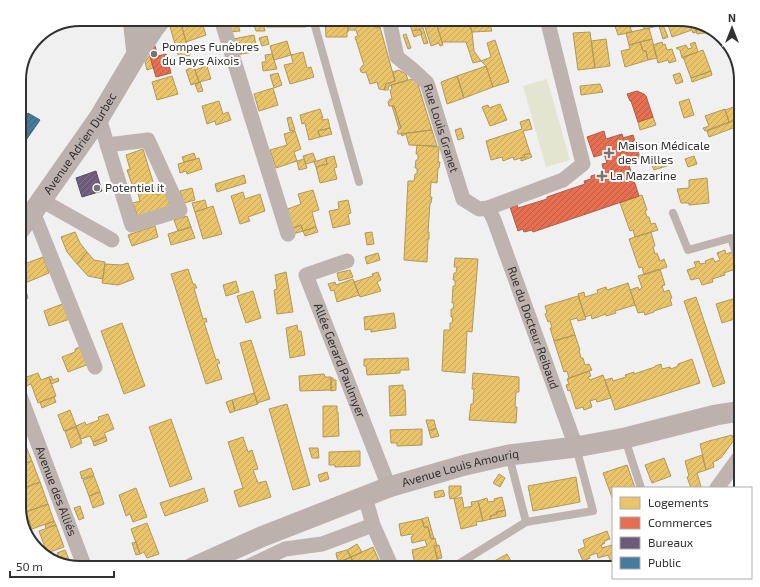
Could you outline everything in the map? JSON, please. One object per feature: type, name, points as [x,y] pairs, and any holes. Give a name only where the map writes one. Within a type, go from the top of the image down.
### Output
[{"type":"street","points":[[133,26],[137,54]]},
{"type":"street","name":"Avenue Adrien Durbec","points":[[26,221],[99,118],[155,26]]},
{"type":"street","points":[[223,26],[288,234]]},
{"type":"street","name":"Rue Louis Granet","points":[[391,26],[398,57],[427,83],[463,199],[479,209],[488,208]]},
{"type":"street","points":[[488,208],[563,180],[583,164],[548,26]]},
{"type":"street","points":[[99,118],[107,145],[132,225],[180,210],[148,140],[107,145]]},
{"type":"street","points":[[37,206],[112,240]]},
{"type":"street","points":[[37,206],[95,368]]},
{"type":"street","name":"Rue du Docteur Reibaud","points":[[488,208],[494,220],[576,447]]},
{"type":"street","name":"Allée Gerard Paulmyer","points":[[347,261],[306,275],[389,487]]},
{"type":"street","name":"Avenue des Alliés","points":[[26,412],[82,561]]},
{"type":"street","name":"Avenue Louis Amouriq","points":[[208,561],[261,538],[389,487],[465,465],[509,455],[576,447],[625,438],[716,415],[734,412]]},
{"type":"street","points":[[718,487],[734,465]]},
{"type":"street","points":[[365,497],[373,525],[389,561]]},
{"type":"street","points":[[260,561],[285,549],[322,544],[373,525]]},
{"type":"lane","points":[[315,26],[360,182]]},
{"type":"lane","points":[[673,212],[688,250],[731,238],[734,247]]},
{"type":"lane","points":[[625,438],[641,487]]},
{"type":"lane","points":[[463,561],[526,522],[593,511],[576,447]]},
{"type":"lane","points":[[509,455],[526,522]]},
{"type":"green space","points":[[547,79],[570,160],[546,167],[523,86]]},
{"type":"building: Logements","points":[[182,26],[203,26],[206,35],[186,42]]},
{"type":"building: Logements","points":[[182,26],[190,55],[179,58],[170,27]]},
{"type":"building: Logements","points":[[228,26],[238,26],[240,31],[230,32]]},
{"type":"building: Logements","points":[[254,26],[264,26],[265,31],[256,31]]},
{"type":"building: Logements","points":[[266,26],[278,26],[278,27]]},
{"type":"building: Logements","points":[[287,26],[306,26],[306,27]]},
{"type":"building: Logements","points":[[325,26],[348,26],[347,37],[326,37]]},
{"type":"building: Logements","points":[[348,26],[380,27],[395,81],[386,84],[384,90],[379,89],[377,82],[370,84],[366,72],[361,72],[360,69],[364,65],[355,37],[358,36],[356,30],[348,30]]},
{"type":"building: Logements","points":[[410,26],[422,26],[428,43],[424,44],[420,29],[412,31]]},
{"type":"building: Logements","points":[[425,26],[437,26],[443,45],[440,46],[439,43],[431,46]]},
{"type":"building: Logements","points":[[437,26],[470,26],[474,51],[481,61],[473,63],[466,42],[442,42]]},
{"type":"building: Logements","points":[[470,26],[490,26],[492,31],[472,32]]},
{"type":"building: Logements","points":[[615,26],[643,26],[630,27],[632,32],[618,35]]},
{"type":"building: Logements","points":[[644,26],[658,26],[644,29]]},
{"type":"building: Logements","points":[[659,26],[663,26],[668,37],[663,39]]},
{"type":"building: Logements","points":[[668,26],[691,27],[696,28],[697,32],[693,33],[692,30],[672,37]]},
{"type":"building: Logements","points":[[649,28],[652,39],[629,45],[626,33]]},
{"type":"building: Logements","points":[[695,28],[698,29],[706,33],[697,34]]},
{"type":"building: Logements","points":[[420,29],[422,34],[414,37],[412,31]]},
{"type":"building: Logements","points":[[590,32],[595,68],[578,70],[573,33]]},
{"type":"building: Logements","points":[[406,34],[411,48],[408,49],[403,35]]},
{"type":"building: Logements","points":[[254,35],[256,45],[252,45],[253,52],[236,55],[233,39]]},
{"type":"building: Logements","points":[[267,36],[269,44],[262,46],[259,38]]},
{"type":"building: Logements","points":[[606,39],[610,66],[595,68],[591,41]]},
{"type":"building: Logements","points":[[652,39],[657,58],[648,60],[646,51],[643,51],[640,42]]},
{"type":"building: Logements","points":[[495,40],[509,82],[493,87],[486,66],[481,61],[491,57],[487,43]]},
{"type":"building: Logements","points":[[287,41],[291,55],[274,60],[270,46]]},
{"type":"building: Logements","points":[[640,42],[643,51],[646,51],[648,60],[625,67],[621,51],[630,49],[629,45]]},
{"type":"building: Logements","points":[[662,42],[663,45],[665,44],[667,50],[672,49],[676,61],[669,63],[668,60],[658,63],[653,45]]},
{"type":"building: Logements","points":[[695,42],[698,52],[682,58],[680,50],[676,48],[686,45],[688,49],[692,48],[690,44]]},
{"type":"building: Logements","points":[[703,50],[711,71],[691,78],[683,57]]},
{"type":"building: Logements","points":[[303,52],[307,68],[311,67],[314,77],[290,84],[284,65],[293,63],[291,55]]},
{"type":"building: Logements","points":[[272,54],[277,69],[263,71],[262,62],[266,62],[265,55]]},
{"type":"building: Logements","points":[[150,55],[153,68],[147,70],[145,62]]},
{"type":"building: Logements","points":[[207,66],[211,79],[199,82],[195,70]]},
{"type":"building: Logements","points":[[486,66],[493,87],[464,98],[457,76]]},
{"type":"building: Logements","points":[[194,67],[199,82],[191,85],[186,70]]},
{"type":"building: Logements","points":[[399,70],[406,74],[408,80],[389,86],[388,90],[384,90],[386,84],[395,81],[393,72]]},
{"type":"building: Logements","points":[[711,71],[712,75],[692,82],[691,78]]},
{"type":"building: Logements","points":[[278,73],[282,85],[274,88],[270,75]]},
{"type":"building: Logements","points":[[680,73],[683,82],[676,84],[673,75]]},
{"type":"building: Logements","points":[[172,76],[178,94],[157,100],[152,82]]},
{"type":"building: Logements","points":[[457,76],[464,98],[447,104],[441,82]]},
{"type":"building: Logements","points":[[416,78],[432,130],[398,134],[397,132],[401,128],[394,106],[389,106],[388,102],[392,99],[390,90],[392,89],[391,85]]},
{"type":"building: Logements","points":[[200,82],[203,91],[198,92],[195,84]]},
{"type":"building: Logements","points":[[600,84],[603,92],[581,95],[580,86]]},
{"type":"building: Logements","points":[[273,88],[278,105],[259,111],[254,94]]},
{"type":"building: Logements","points":[[689,99],[694,115],[684,118],[679,102]]},
{"type":"building: Logements","points":[[219,101],[223,114],[228,112],[231,120],[216,125],[215,121],[207,124],[202,106]]},
{"type":"building: Logements","points":[[500,104],[507,120],[490,126],[482,107],[488,105],[489,108]]},
{"type":"building: Logements","points":[[392,106],[394,106],[401,128],[399,129]]},
{"type":"building: Logements","points":[[734,107],[734,120],[729,122],[725,110]]},
{"type":"building: Logements","points":[[320,109],[323,118],[321,118],[322,120],[328,119],[330,128],[318,131],[320,137],[309,140],[305,123],[302,124],[300,115]]},
{"type":"building: Logements","points":[[725,109],[729,122],[705,131],[703,128],[709,126],[705,116]]},
{"type":"building: Logements","points":[[291,117],[295,130],[290,131],[287,118]]},
{"type":"building: Logements","points":[[653,117],[656,125],[640,130],[638,122]]},
{"type":"building: Logements","points":[[529,119],[532,129],[523,131],[530,153],[524,155],[525,157],[514,160],[513,157],[503,161],[502,157],[491,160],[486,141],[522,129],[520,122]]},
{"type":"building: Logements","points":[[734,121],[734,128],[709,137],[707,131]]},
{"type":"building: Logements","points":[[330,128],[332,134],[320,137],[318,131]]},
{"type":"building: Logements","points":[[461,128],[464,138],[458,140],[455,130]]},
{"type":"building: Logements","points":[[432,130],[437,146],[409,145],[406,134],[402,136],[401,134]]},
{"type":"building: Logements","points":[[295,131],[301,149],[294,152],[297,161],[276,168],[270,150],[287,145],[284,134]]},
{"type":"building: Logements","points":[[417,145],[439,147],[438,162],[440,162],[437,183],[431,182],[430,197],[432,197],[430,203],[427,262],[404,260],[408,181],[414,181],[415,174],[417,174],[417,168],[415,168],[416,160],[418,160],[418,154],[416,154]]},
{"type":"building: Logements","points":[[143,149],[157,195],[166,192],[171,208],[138,218],[133,203],[140,201],[136,186],[133,187],[127,170],[130,169],[126,155]]},
{"type":"building: Logements","points":[[194,153],[196,159],[184,162],[182,157]]},
{"type":"building: Logements","points":[[313,153],[316,161],[306,164],[303,156]]},
{"type":"building: Logements","points":[[530,153],[532,157],[521,161],[521,158],[525,157],[524,155]]},
{"type":"building: Logements","points":[[334,156],[337,167],[334,168],[337,179],[320,183],[316,167],[327,164],[326,158]]},
{"type":"building: Logements","points":[[694,156],[697,164],[688,167],[685,159]]},
{"type":"building: Logements","points":[[671,157],[673,164],[654,170],[651,163]]},
{"type":"building: Logements","points":[[199,158],[202,169],[187,174],[186,171],[180,173],[178,164]]},
{"type":"building: Logements","points":[[326,158],[327,164],[316,167],[314,162]]},
{"type":"building: Logements","points":[[304,159],[307,168],[299,170],[297,161]]},
{"type":"building: Logements","points":[[244,175],[246,183],[217,192],[215,184]]},
{"type":"building: Logements","points":[[707,178],[709,203],[689,205],[689,203],[681,203],[677,189],[689,188],[689,180]]},
{"type":"building: Logements","points":[[192,188],[195,200],[184,203],[180,191]]},
{"type":"building: Logements","points":[[313,190],[319,210],[312,212],[316,227],[303,231],[301,225],[291,229],[285,210],[301,204],[298,194]]},
{"type":"building: Logements","points":[[243,192],[245,199],[260,194],[265,211],[248,217],[250,221],[240,224],[231,196]]},
{"type":"building: Logements","points":[[642,195],[647,210],[645,211],[647,217],[649,217],[651,224],[655,223],[658,230],[635,237],[633,230],[630,231],[620,203]]},
{"type":"building: Logements","points":[[205,200],[207,208],[195,212],[192,203]]},
{"type":"building: Logements","points":[[348,200],[351,213],[348,214],[350,224],[333,228],[329,211],[339,209],[338,202]]},
{"type":"building: Logements","points":[[213,206],[222,234],[203,239],[195,212]]},
{"type":"building: Logements","points":[[187,216],[191,227],[178,231],[174,220]]},
{"type":"building: Logements","points":[[301,225],[303,231],[293,234],[291,229]]},
{"type":"building: Logements","points":[[155,226],[158,237],[132,246],[128,235]]},
{"type":"building: Logements","points":[[191,227],[195,238],[171,245],[168,234]]},
{"type":"building: Logements","points":[[316,227],[318,232],[305,236],[303,231]]},
{"type":"building: Logements","points":[[75,232],[80,243],[87,252],[77,264],[67,252],[61,237]]},
{"type":"building: Logements","points":[[372,232],[374,244],[367,245],[365,233]]},
{"type":"building: Logements","points":[[651,232],[655,246],[653,247],[655,254],[657,253],[660,261],[664,259],[667,267],[644,275],[642,267],[639,268],[629,239]]},
{"type":"building: Logements","points":[[725,250],[726,254],[732,252],[734,257],[734,269],[724,273],[725,275],[712,279],[713,282],[702,285],[699,278],[691,280],[687,270],[696,267],[694,262],[699,261],[700,264],[706,263],[705,261],[713,258],[715,262],[720,260],[717,253]]},
{"type":"building: Logements","points":[[87,252],[94,260],[105,262],[103,279],[88,276],[77,264]]},
{"type":"building: Logements","points":[[378,253],[380,260],[367,264],[365,257]]},
{"type":"building: Logements","points":[[43,257],[49,273],[26,283],[26,261],[27,263]]},
{"type":"building: Logements","points":[[455,258],[478,259],[472,332],[467,331],[465,373],[442,371],[444,330],[450,330],[450,323],[452,323],[453,317],[451,317],[451,309],[453,309],[454,303],[452,303],[453,286],[455,286],[455,280],[453,280],[457,267],[454,267]]},
{"type":"building: Logements","points":[[128,263],[134,279],[118,285],[102,283],[105,264],[121,265]]},
{"type":"building: Logements","points":[[188,269],[193,284],[195,284],[197,288],[194,288],[203,319],[206,318],[207,322],[204,322],[216,360],[218,359],[220,363],[217,364],[222,379],[206,384],[171,274]]},
{"type":"building: Logements","points":[[660,269],[665,285],[662,286],[664,292],[669,290],[672,298],[670,299],[672,305],[645,315],[644,312],[638,313],[630,290],[638,287],[639,290],[642,288],[638,276]]},
{"type":"building: Logements","points":[[350,270],[353,277],[339,281],[337,273]]},
{"type":"building: Logements","points":[[286,272],[293,312],[277,314],[274,290],[277,289],[275,275]]},
{"type":"building: Logements","points":[[378,272],[381,280],[377,282],[381,291],[360,297],[354,282],[373,276],[372,274]]},
{"type":"building: Logements","points":[[353,279],[359,295],[337,302],[334,290],[331,291],[328,284],[335,282],[336,285]]},
{"type":"building: Logements","points":[[236,281],[239,292],[226,296],[223,285]]},
{"type":"building: Logements","points":[[628,283],[635,305],[615,311],[616,313],[606,316],[606,314],[592,319],[591,315],[585,317],[578,294],[584,292],[585,297],[598,293],[597,290],[606,287],[607,290]]},
{"type":"building: Logements","points":[[253,291],[261,318],[246,323],[237,296]]},
{"type":"building: Logements","points":[[578,296],[586,319],[578,321],[577,318],[570,320],[575,335],[554,341],[550,328],[552,328],[550,321],[548,322],[545,314],[547,313],[545,306]]},
{"type":"building: Logements","points":[[696,297],[725,383],[713,387],[684,301]]},
{"type":"building: Logements","points":[[734,299],[734,319],[722,323],[716,304]]},
{"type":"building: Logements","points":[[65,303],[70,319],[49,326],[44,311]]},
{"type":"building: Logements","points":[[394,313],[396,328],[371,332],[371,329],[365,330],[364,317]]},
{"type":"building: Logements","points":[[122,323],[145,386],[124,394],[101,331]]},
{"type":"building: Logements","points":[[297,325],[298,331],[301,331],[305,355],[290,358],[286,328]]},
{"type":"building: Logements","points":[[575,335],[581,358],[583,358],[585,365],[589,364],[592,370],[569,378],[567,371],[564,372],[554,341]]},
{"type":"building: Logements","points":[[251,340],[270,399],[257,403],[240,343]]},
{"type":"building: Logements","points":[[82,346],[89,364],[68,372],[62,357],[75,352],[75,349]]},
{"type":"building: Logements","points":[[408,358],[409,370],[400,370],[400,373],[367,375],[366,366],[364,366],[364,359]]},
{"type":"building: Logements","points":[[692,359],[700,383],[615,410],[605,380],[612,378],[613,381],[626,377],[625,375],[634,372],[634,374],[661,364],[662,369],[670,367],[671,369],[678,366],[678,364]]},
{"type":"building: Logements","points":[[589,371],[591,376],[588,377],[590,380],[603,375],[611,398],[597,402],[596,399],[590,401],[592,407],[584,410],[583,407],[576,409],[570,390],[568,391],[566,385],[569,384],[567,379]]},
{"type":"building: Logements","points":[[38,373],[41,380],[49,377],[56,396],[38,403],[31,384],[26,386],[26,377]]},
{"type":"building: Logements","points":[[473,373],[519,377],[519,392],[516,392],[515,407],[517,407],[516,423],[469,420],[471,404],[473,404]]},
{"type":"building: Logements","points":[[324,374],[325,377],[331,377],[331,390],[300,391],[299,376]]},
{"type":"building: Logements","points":[[51,376],[53,380],[58,378],[59,381],[51,384],[49,377]]},
{"type":"building: Logements","points":[[331,378],[336,380],[336,390],[331,391]]},
{"type":"building: Logements","points":[[403,385],[403,390],[405,390],[406,415],[390,416],[389,386]]},
{"type":"building: Logements","points":[[254,393],[258,404],[235,411],[232,400]]},
{"type":"building: Logements","points":[[54,397],[56,402],[42,408],[40,402]]},
{"type":"building: Logements","points":[[232,400],[235,411],[230,413],[226,402]]},
{"type":"building: Logements","points":[[287,404],[310,485],[293,490],[269,409]]},
{"type":"building: Logements","points":[[323,406],[337,406],[339,436],[323,437]]},
{"type":"building: Logements","points":[[70,410],[76,426],[64,431],[58,415]]},
{"type":"building: Logements","points":[[108,414],[114,429],[104,433],[106,437],[93,442],[90,436],[81,439],[76,426],[85,422],[86,425],[99,420],[98,417]]},
{"type":"building: Logements","points":[[171,419],[192,479],[170,487],[149,427]]},
{"type":"building: Logements","points":[[426,420],[434,420],[436,428],[429,431]]},
{"type":"building: Logements","points":[[76,427],[82,443],[71,448],[65,431]]},
{"type":"building: Logements","points":[[436,428],[439,436],[431,438],[429,431]]},
{"type":"building: Logements","points":[[422,429],[422,445],[397,446],[397,443],[391,443],[390,430]]},
{"type":"building: Logements","points":[[732,435],[734,440],[721,458],[713,462],[714,467],[706,470],[700,444]]},
{"type":"building: Logements","points":[[106,437],[107,441],[94,446],[93,442]]},
{"type":"building: Logements","points":[[243,437],[248,452],[252,450],[258,469],[253,470],[258,483],[266,481],[271,497],[239,507],[234,491],[243,488],[228,442]]},
{"type":"building: Logements","points":[[26,446],[32,461],[26,463]]},
{"type":"building: Logements","points":[[309,448],[318,448],[319,458],[312,458]]},
{"type":"building: Logements","points":[[360,451],[360,466],[335,467],[335,465],[329,465],[329,452]]},
{"type":"building: Logements","points":[[702,455],[706,470],[697,473],[701,487],[691,487],[687,477],[689,476],[685,461]]},
{"type":"building: Logements","points":[[664,458],[671,476],[652,483],[645,465]]},
{"type":"building: Logements","points":[[32,461],[40,482],[26,487],[26,463]]},
{"type":"building: Logements","points":[[627,465],[635,487],[612,487],[612,497],[603,473]]},
{"type":"building: Logements","points":[[91,468],[94,475],[82,479],[80,472]]},
{"type":"building: Logements","points":[[327,472],[329,479],[320,482],[318,475]]},
{"type":"building: Logements","points":[[499,474],[505,478],[500,487],[493,483]]},
{"type":"building: Logements","points":[[94,476],[100,492],[89,496],[83,480]]},
{"type":"building: Logements","points":[[576,477],[580,502],[533,511],[528,486]]},
{"type":"building: Logements","points":[[40,482],[48,504],[26,512],[26,487]]},
{"type":"building: Logements","points":[[449,486],[461,486],[461,494],[450,499]]},
{"type":"building: Logements","points":[[136,488],[147,517],[133,522],[130,514],[126,516],[119,495]]},
{"type":"building: Logements","points":[[204,488],[208,501],[165,516],[160,503]]},
{"type":"building: Logements","points":[[443,490],[445,496],[435,498],[434,492]]},
{"type":"building: Logements","points":[[100,492],[104,504],[93,508],[89,496]]},
{"type":"building: Logements","points":[[462,497],[464,508],[472,506],[471,502],[478,501],[483,521],[476,522],[477,525],[461,529],[454,499]]},
{"type":"building: Logements","points":[[502,497],[505,510],[490,516],[491,519],[483,521],[478,501],[487,498],[488,502],[495,501],[494,499]]},
{"type":"building: Logements","points":[[48,504],[54,521],[32,529],[26,512]]},
{"type":"building: Logements","points":[[80,506],[84,518],[79,520],[74,508]]},
{"type":"building: Logements","points":[[505,510],[506,516],[491,519],[490,516]]},
{"type":"building: Logements","points":[[428,517],[434,539],[431,539],[428,527],[424,527],[422,519]]},
{"type":"building: Logements","points":[[422,519],[424,527],[428,527],[431,539],[435,538],[437,546],[434,546],[438,561],[414,561],[412,550],[427,546],[425,540],[412,543],[412,534],[401,536],[399,524]]},
{"type":"building: Logements","points":[[54,521],[56,525],[46,528],[45,525]]},
{"type":"building: Logements","points":[[147,523],[159,554],[147,558],[144,552],[140,554],[131,529]]},
{"type":"building: Logements","points":[[56,525],[64,547],[50,552],[47,550],[39,531]]},
{"type":"building: Logements","points":[[607,531],[610,539],[604,541],[605,543],[601,545],[602,548],[612,545],[612,561],[608,555],[598,558],[597,553],[589,556],[590,558],[583,561],[578,550],[585,547],[583,540]]},
{"type":"building: Logements","points":[[136,542],[140,554],[136,555],[132,543]]},
{"type":"building: Logements","points":[[357,544],[362,552],[351,557],[347,550]]},
{"type":"building: Logements","points":[[439,545],[442,558],[438,559],[434,546]]},
{"type":"building: Logements","points":[[373,547],[379,561],[352,561],[351,557]]},
{"type":"building: Logements","points":[[65,550],[69,560],[59,556],[57,553]]},
{"type":"building: Logements","points":[[347,550],[351,557],[338,561],[336,553]]},
{"type":"building: Logements","points":[[507,554],[511,561],[494,561]]},
{"type":"building: Logements","points":[[351,557],[352,561],[342,561]]},
{"type":"building: Commerces","points":[[155,46],[158,56],[166,54],[171,73],[156,77],[149,53]]},
{"type":"building: Commerces","points":[[637,91],[646,96],[653,117],[638,122],[627,94]]},
{"type":"building: Commerces","points":[[604,131],[606,139],[622,134],[623,138],[633,135],[640,158],[628,162],[639,196],[533,232],[532,230],[524,232],[523,229],[518,231],[510,207],[517,205],[518,208],[547,199],[547,197],[585,184],[584,181],[591,179],[591,176],[604,172],[602,164],[607,163],[604,154],[594,157],[587,137]]},
{"type":"building: Bureaux","points":[[96,171],[102,191],[82,197],[76,178]]},
{"type":"building: Public","points":[[28,113],[40,120],[26,140],[26,116]]},
{"type":"place","name":"Pompes Funèbres du Pays Aixois","points":[[154,54]]},
{"type":"place","name":"Maison Médicale des Milles","points":[[609,153]]},
{"type":"place","name":"La Mazarine","points":[[602,176]]},
{"type":"place","name":"Potentiel it","points":[[97,188]]}]
